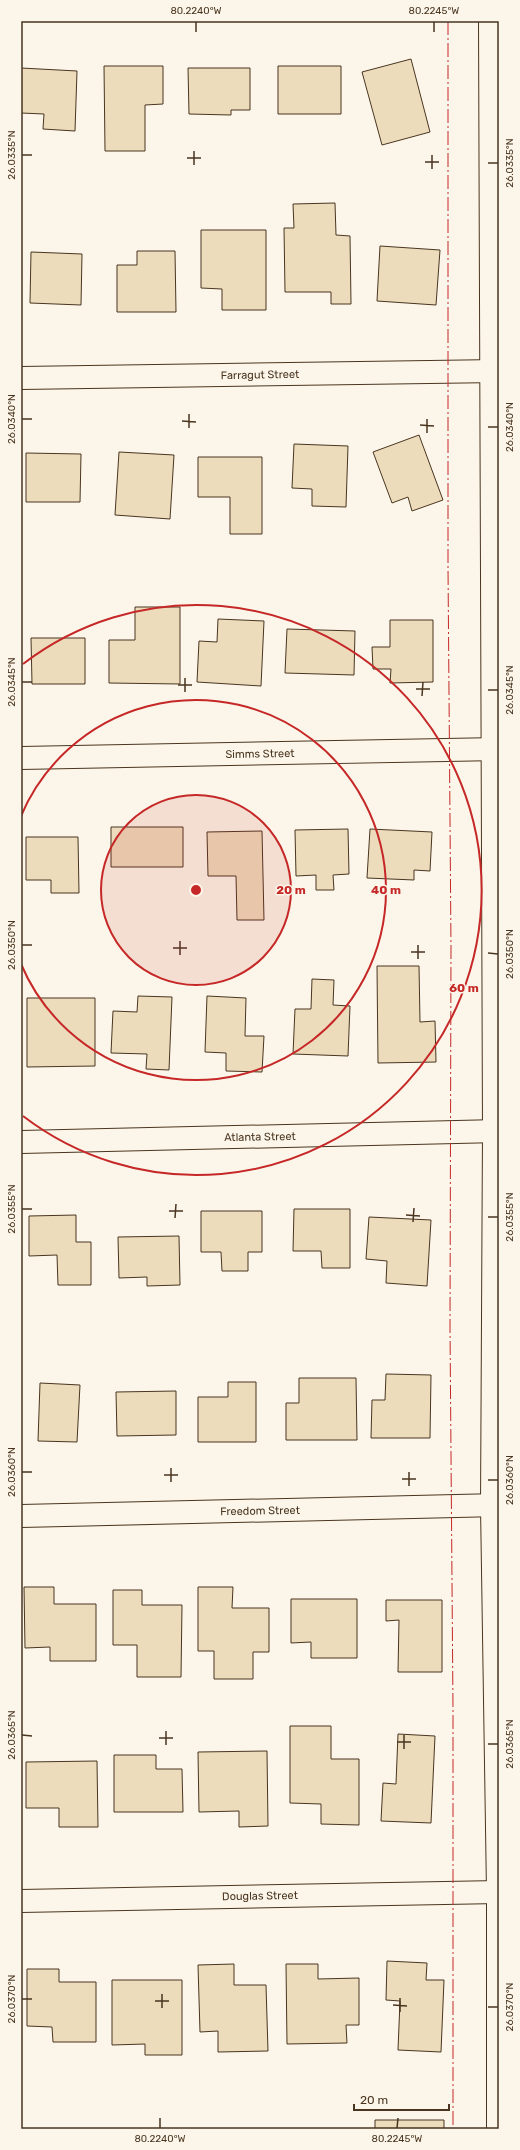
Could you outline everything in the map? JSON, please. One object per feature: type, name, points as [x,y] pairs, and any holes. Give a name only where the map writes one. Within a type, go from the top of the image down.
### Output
[{"type":"street","points":[[490,21],[496,371],[495,1505],[498,2129]]},
{"type":"street","name":"Farragut Street","points":[[21,378],[496,371]]},
{"type":"street","name":"Simms Street","points":[[21,758],[496,749]]},
{"type":"street","name":"Atlanta Street","points":[[21,1142],[496,1131]]},
{"type":"street","name":"Freedom Street","points":[[21,1516],[495,1505]]},
{"type":"street","name":"Douglas Street","points":[[21,1901],[498,1892]]},
{"type":"building","points":[[411,59],[430,132],[382,145],[362,72]]},
{"type":"building","points":[[104,66],[163,66],[163,104],[145,105],[145,151],[105,151]]},
{"type":"building","points":[[278,66],[341,66],[341,114],[278,114]]},
{"type":"building","points":[[21,68],[77,71],[75,131],[43,129],[44,114],[21,113]]},
{"type":"building","points":[[188,68],[250,68],[250,110],[231,110],[231,115],[189,114]]},
{"type":"building","points":[[335,203],[336,235],[350,236],[351,304],[331,304],[331,292],[285,292],[284,228],[294,228],[293,204]]},
{"type":"building","points":[[201,230],[266,230],[266,310],[222,310],[222,289],[201,288]]},
{"type":"building","points":[[380,246],[440,250],[436,305],[377,301]]},
{"type":"building","points":[[137,251],[175,251],[176,312],[117,312],[117,265],[137,265]]},
{"type":"building","points":[[31,252],[82,254],[81,305],[30,303]]},
{"type":"building","points":[[419,435],[443,500],[412,511],[408,497],[392,503],[373,452]]},
{"type":"building","points":[[294,444],[348,446],[346,507],[312,506],[312,489],[292,488]]},
{"type":"building","points":[[119,452],[174,455],[170,519],[115,515]]},
{"type":"building","points":[[26,453],[81,454],[80,502],[26,502]]},
{"type":"building","points":[[198,457],[262,457],[262,534],[230,534],[230,497],[198,497]]},
{"type":"building","points":[[135,607],[180,607],[180,684],[109,683],[109,640],[135,640]]},
{"type":"building","points":[[218,619],[264,621],[261,686],[197,682],[199,641],[217,642]]},
{"type":"building","points":[[390,620],[433,620],[433,682],[390,683],[391,669],[373,669],[372,647],[390,647]]},
{"type":"building","points":[[287,629],[355,631],[354,675],[285,673]]},
{"type":"building","points":[[31,638],[85,638],[85,684],[32,684]]},
{"type":"building","points":[[111,827],[183,827],[183,867],[111,867]]},
{"type":"building","points":[[348,829],[349,874],[333,875],[334,890],[316,890],[316,875],[296,876],[295,830]]},
{"type":"building","points":[[370,829],[432,832],[430,871],[414,870],[414,880],[367,878]]},
{"type":"building","points":[[262,831],[264,920],[237,920],[236,876],[208,876],[207,832]]},
{"type":"building","points":[[26,837],[78,837],[79,893],[51,893],[51,880],[26,880]]},
{"type":"building","points":[[377,966],[419,966],[420,1022],[435,1021],[436,1062],[378,1063]]},
{"type":"building","points":[[312,979],[334,980],[333,1005],[350,1006],[348,1056],[293,1054],[295,1009],[311,1009]]},
{"type":"building","points":[[138,996],[172,997],[169,1070],[146,1069],[147,1054],[111,1053],[113,1011],[137,1012]]},
{"type":"building","points":[[207,996],[246,998],[245,1036],[264,1036],[262,1072],[226,1071],[226,1053],[205,1052]]},
{"type":"building","points":[[27,998],[95,998],[95,1066],[27,1067]]},
{"type":"building","points":[[294,1209],[350,1209],[350,1268],[322,1268],[321,1251],[293,1251]]},
{"type":"building","points":[[201,1211],[262,1211],[262,1252],[248,1252],[248,1271],[222,1271],[221,1252],[201,1252]]},
{"type":"building","points":[[76,1215],[76,1242],[91,1242],[91,1285],[58,1285],[57,1255],[29,1256],[29,1216]]},
{"type":"building","points":[[369,1217],[431,1220],[427,1286],[386,1283],[387,1261],[366,1259]]},
{"type":"building","points":[[179,1236],[180,1285],[147,1286],[147,1277],[119,1278],[118,1237]]},
{"type":"building","points":[[386,1374],[431,1375],[430,1438],[371,1438],[372,1400],[385,1400]]},
{"type":"building","points":[[299,1378],[356,1378],[357,1440],[286,1440],[286,1403],[299,1403]]},
{"type":"building","points":[[228,1382],[256,1382],[256,1442],[198,1442],[198,1397],[228,1397]]},
{"type":"building","points":[[40,1383],[80,1385],[77,1442],[38,1441]]},
{"type":"building","points":[[176,1391],[176,1435],[117,1436],[116,1392]]},
{"type":"building","points":[[24,1587],[54,1587],[54,1604],[96,1604],[96,1661],[50,1661],[50,1647],[25,1648]]},
{"type":"building","points":[[198,1587],[233,1587],[232,1608],[269,1608],[269,1652],[253,1652],[253,1679],[214,1679],[214,1651],[198,1651]]},
{"type":"building","points":[[113,1590],[142,1590],[142,1605],[182,1605],[181,1677],[137,1677],[137,1645],[113,1645]]},
{"type":"building","points":[[291,1599],[357,1599],[357,1658],[311,1658],[311,1642],[291,1643]]},
{"type":"building","points":[[386,1600],[442,1600],[442,1672],[398,1672],[399,1620],[386,1621]]},
{"type":"building","points":[[290,1726],[331,1726],[331,1759],[359,1759],[359,1825],[321,1824],[321,1804],[290,1803]]},
{"type":"building","points":[[398,1734],[435,1736],[431,1823],[381,1821],[383,1783],[396,1784]]},
{"type":"building","points":[[267,1751],[268,1826],[239,1827],[239,1811],[199,1812],[198,1752]]},
{"type":"building","points":[[114,1755],[156,1755],[156,1769],[182,1769],[183,1812],[114,1812]]},
{"type":"building","points":[[97,1761],[98,1827],[59,1827],[59,1808],[26,1808],[26,1762]]},
{"type":"building","points":[[387,1961],[427,1963],[426,1980],[444,1980],[441,2052],[398,2050],[400,2001],[386,2000]]},
{"type":"building","points":[[234,1964],[234,1985],[266,1985],[268,2051],[218,2052],[218,2031],[200,2032],[198,1965]]},
{"type":"building","points":[[286,1964],[318,1964],[318,1979],[359,1978],[359,2025],[346,2025],[347,2043],[287,2044]]},
{"type":"building","points":[[27,1969],[59,1969],[59,1982],[96,1982],[96,2042],[53,2042],[52,2027],[27,2026]]},
{"type":"building","points":[[112,1980],[182,1980],[182,2055],[145,2055],[145,2044],[112,2045]]},
{"type":"building","points":[[375,2120],[444,2120],[444,2129],[375,2129]]},
{"type":"power","points":[[448,21],[448,566],[451,947],[450,1326],[453,1709],[453,2129]]}]
